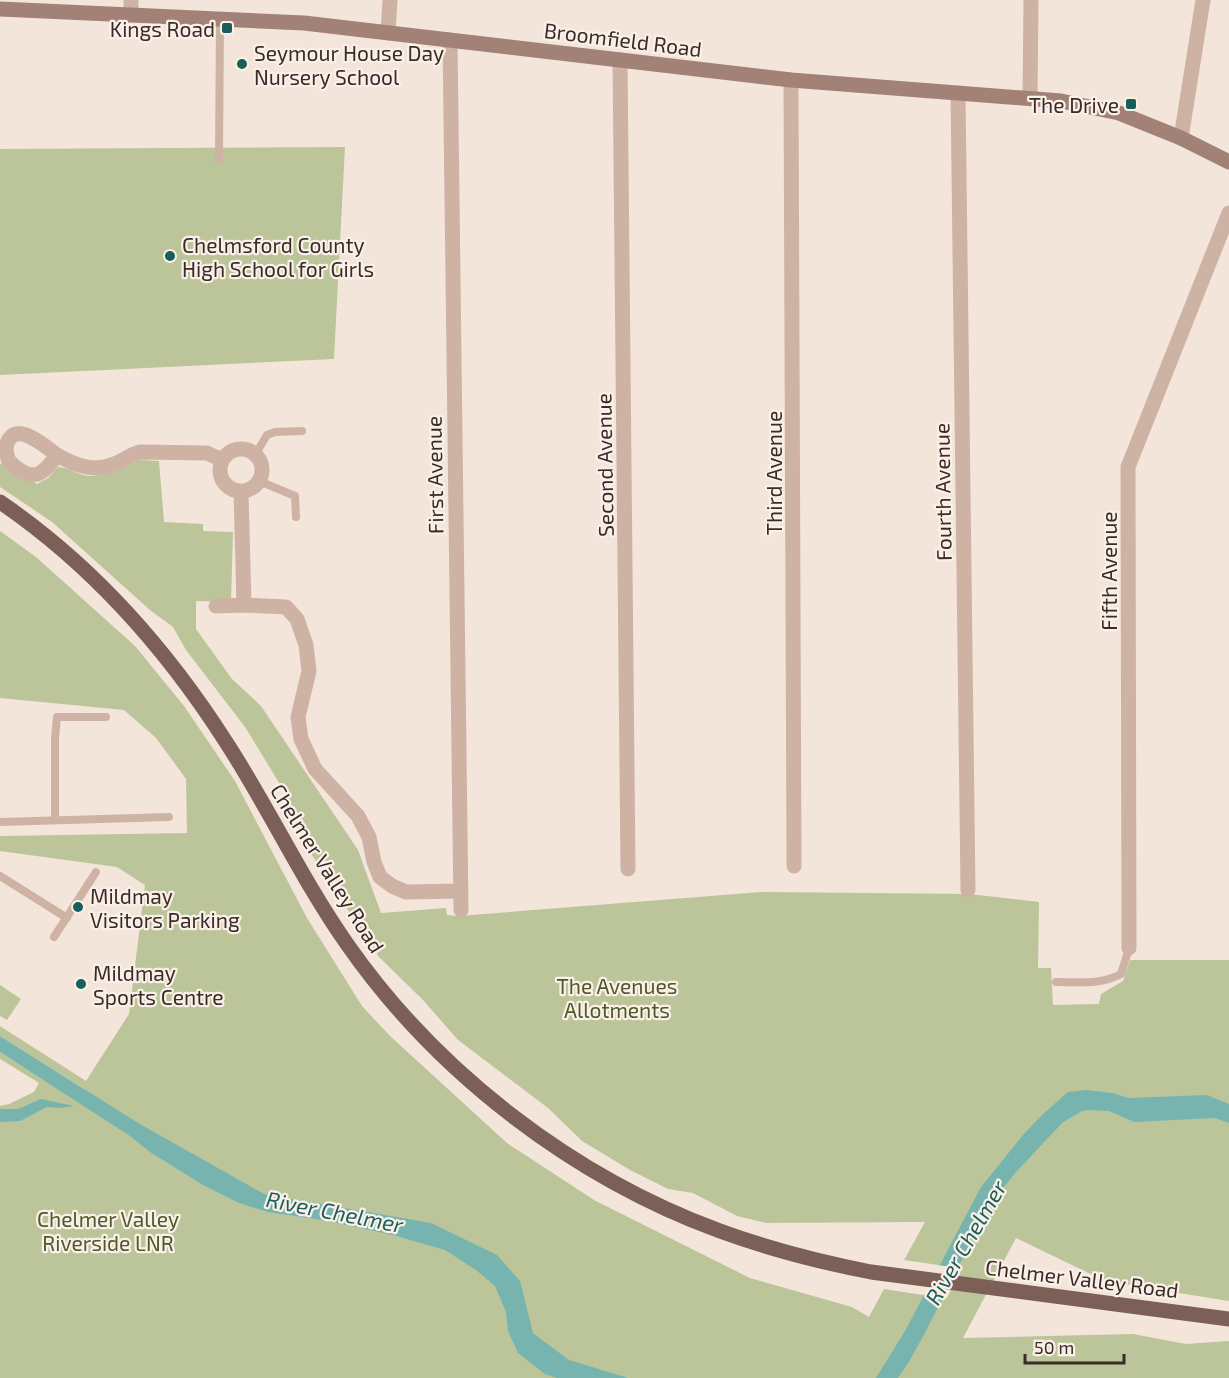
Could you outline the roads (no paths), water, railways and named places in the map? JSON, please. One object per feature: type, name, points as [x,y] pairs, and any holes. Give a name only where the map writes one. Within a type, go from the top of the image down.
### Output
[{"type":"main road","name":"Broomfield Road","points":[[0,9],[131,7],[220,18],[304,23],[791,80],[1061,101],[1119,113],[1181,138],[1229,162]]},
{"type":"main road","name":"Chelmer Valley Road","points":[[0,502],[35,526],[72,558],[131,618],[162,654],[227,744],[347,945],[395,1006],[448,1061],[498,1104],[558,1148],[605,1177],[656,1204],[718,1231],[783,1251],[872,1272],[1229,1319]]},
{"type":"street","points":[[388,33],[390,0]]},
{"type":"street","points":[[1030,98],[1033,18],[1031,0]]},
{"type":"street","points":[[1181,138],[1203,0]]},
{"type":"street","name":"First Avenue","points":[[450,40],[461,910]]},
{"type":"street","name":"Second Avenue","points":[[620,60],[628,869]]},
{"type":"street","name":"Third Avenue","points":[[791,80],[794,866]]},
{"type":"street","name":"Fourth Avenue","points":[[958,93],[968,890]]},
{"type":"street","name":"Fifth Avenue","points":[[1129,948],[1128,467],[1229,213]]},
{"type":"street","points":[[237,449],[250,451],[262,468],[259,481],[254,487],[241,491],[234,490],[222,481],[220,474],[222,460],[231,451],[237,449]]},
{"type":"street","points":[[57,455],[74,465],[90,469],[106,466],[141,452],[207,453],[222,460]]},
{"type":"street","points":[[241,491],[244,605]]},
{"type":"street","points":[[216,606],[286,607],[297,619],[306,645],[309,671],[298,717],[301,739],[315,769],[358,816],[369,837],[374,862],[381,877],[392,886],[406,892],[461,891]]},
{"type":"lane","points":[[219,160],[220,18]]},
{"type":"lane","points":[[255,455],[267,435],[275,432],[302,431]]},
{"type":"lane","points":[[259,481],[295,496],[296,517]]},
{"type":"lane","points":[[55,820],[57,717],[106,717]]},
{"type":"lane","points":[[0,822],[169,817]]},
{"type":"lane","points":[[54,937],[96,872]]},
{"type":"lane","points":[[0,876],[67,918]]},
{"type":"lane","points":[[1056,982],[1102,981],[1114,978],[1121,974],[1129,948]]},
{"type":"water","name":"River Chelmer","points":[[0,1036],[138,1123],[264,1194],[431,1223],[497,1255],[520,1281],[533,1333],[569,1360],[628,1378],[557,1378],[545,1374],[518,1353],[508,1331],[506,1312],[495,1286],[476,1270],[445,1250],[393,1235],[328,1221],[268,1212],[239,1203],[203,1185],[150,1152],[130,1136],[0,1052]]},
{"type":"water","name":"River Chelmer","points":[[1086,1090],[1112,1093],[1129,1098],[1207,1095],[1229,1104],[1229,1123],[1215,1118],[1134,1122],[1109,1111],[1088,1110],[1063,1122],[990,1204],[926,1331],[898,1378],[876,1378],[905,1331],[981,1187],[1043,1114],[1068,1092]]},
{"type":"water","points":[[41,1099],[74,1106],[47,1107],[20,1121],[0,1122],[0,1109],[18,1109]]},
{"type":"place","name":"Kings Road","points":[[227,28]]},
{"type":"place","name":"Seymour House Day Nursery School","points":[[242,64]]},
{"type":"place","name":"The Drive","points":[[1131,104]]},
{"type":"place","name":"Chelmsford County High School for Girls","points":[[170,256]]},
{"type":"place","name":"Mildmay Visitors Parking","points":[[78,907]]},
{"type":"place","name":"Mildmay Sports Centre","points":[[81,984]]},
{"type":"park label","name":"The Avenues Allotments","points":[[617,997]]},
{"type":"park label","name":"Chelmer Valley Riverside LNR","points":[[108,1230]]}]
